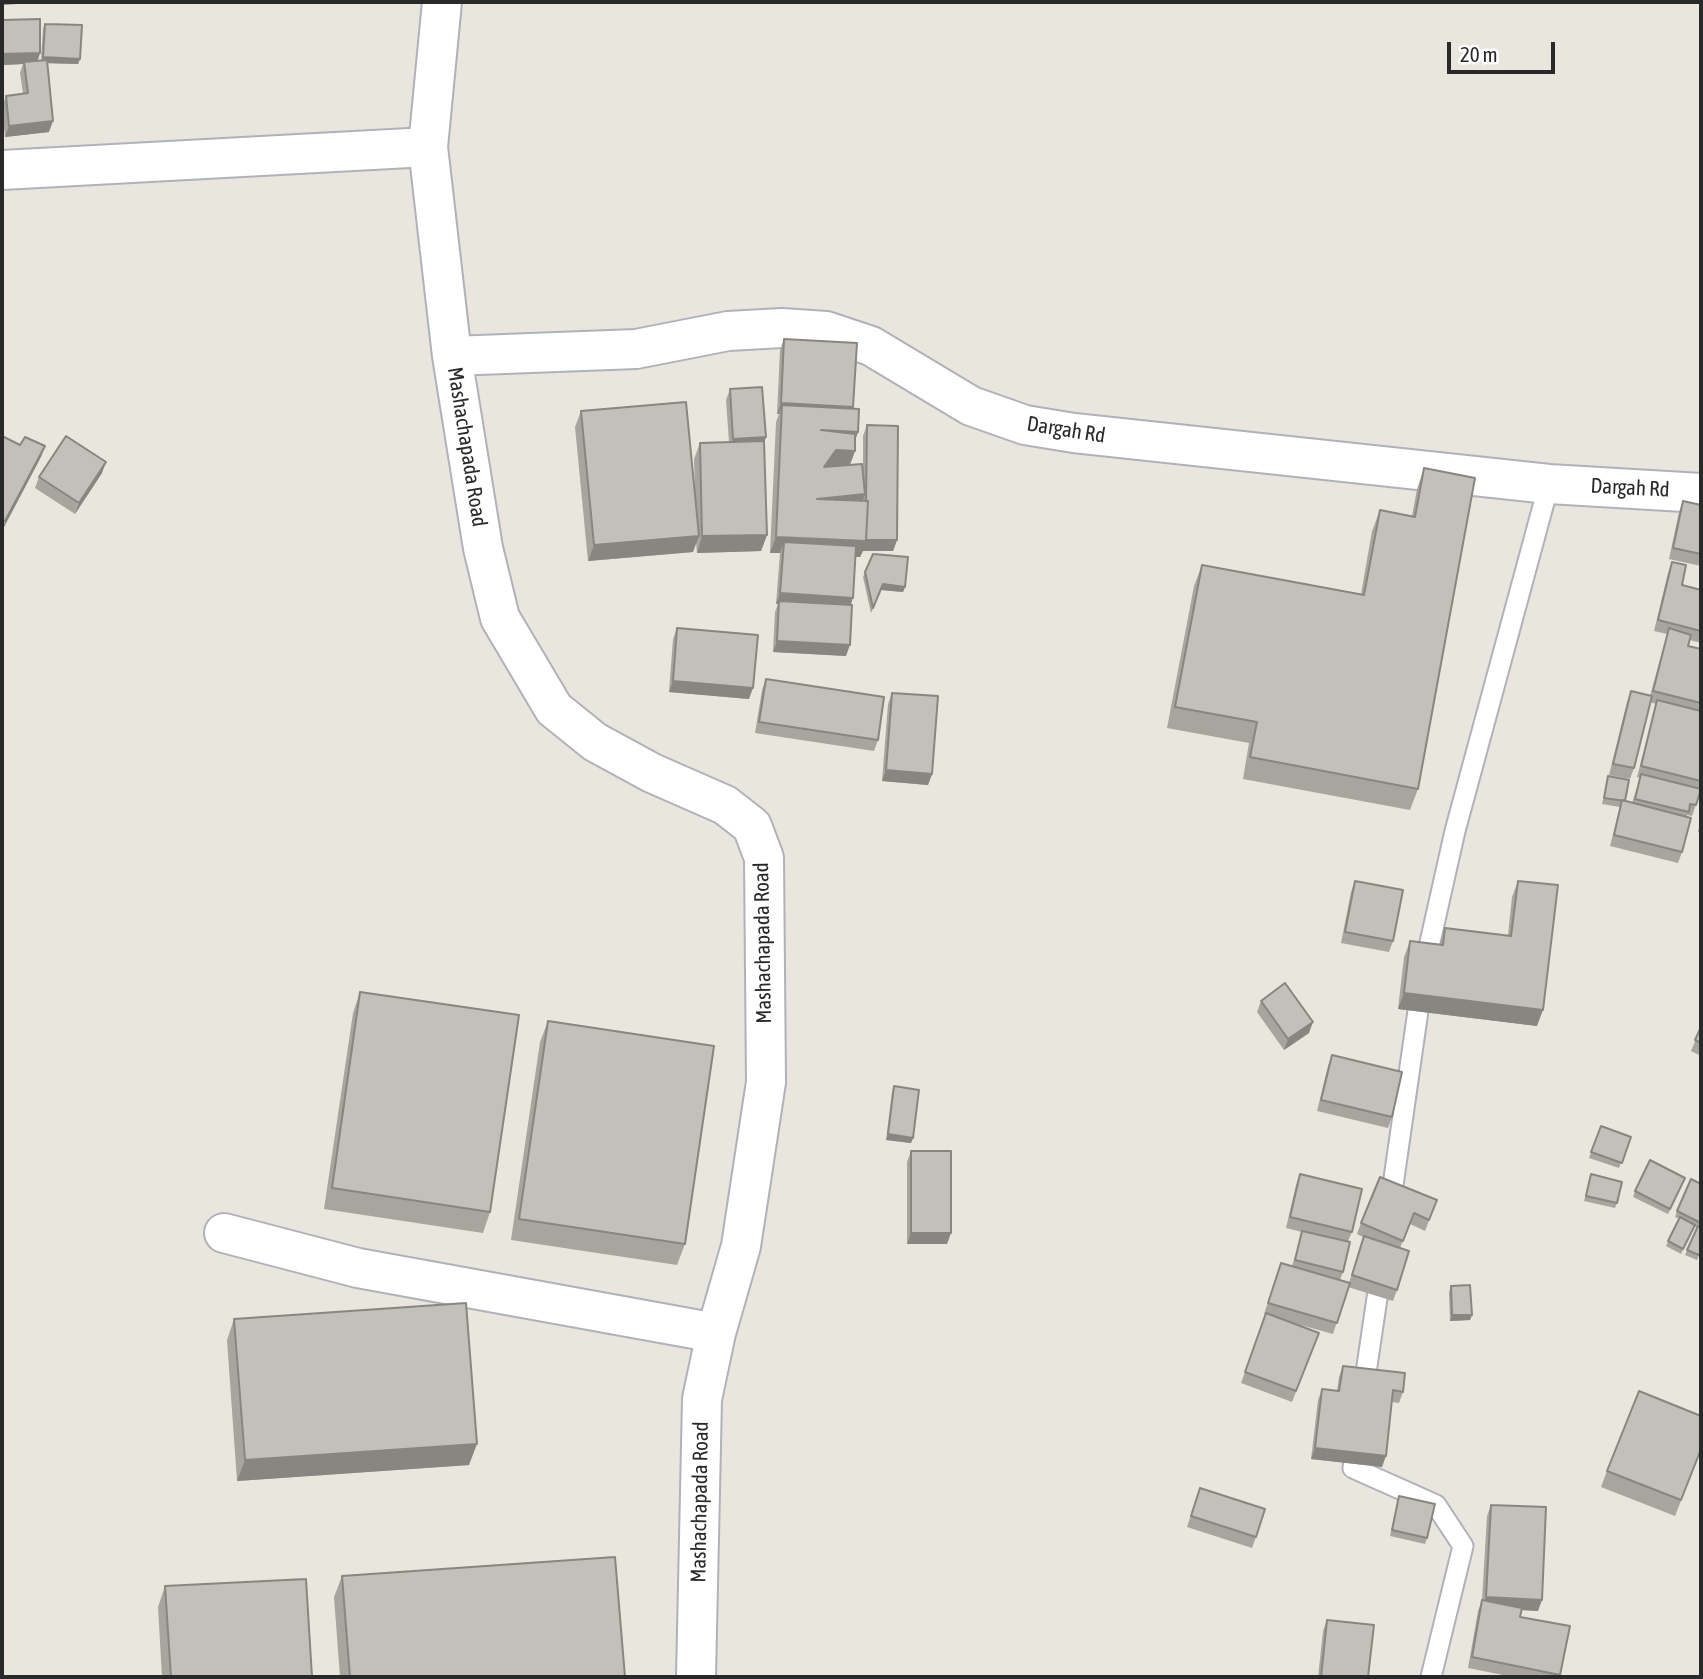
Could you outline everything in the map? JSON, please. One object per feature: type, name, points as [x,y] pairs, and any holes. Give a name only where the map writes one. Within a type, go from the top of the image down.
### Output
[{"type":"street","name":"Mashachapada Road","points":[[442,2],[428,147],[452,356],[483,548],[500,618],[554,709],[595,742],[652,773],[725,805],[752,827],[764,858],[766,1082],[741,1246],[716,1333],[702,1399],[696,1677]]},
{"type":"street","points":[[2,170],[428,147]]},
{"type":"street","name":"Dargah Rd","points":[[452,356],[636,349],[728,331],[782,328],[826,331],[871,346],[971,406],[1024,425],[1074,433],[1549,484],[1701,493]]},
{"type":"street","points":[[224,1233],[358,1268],[716,1333]]},
{"type":"lane","points":[[1387,1226],[1424,969],[1455,831],[1549,484]]},
{"type":"lane","points":[[1384,1252],[1353,1468],[1436,1505],[1463,1546],[1431,1677]]},
{"type":"building","points":[[40,19],[40,53],[2,54],[2,20]]},
{"type":"building","points":[[45,24],[82,25],[80,59],[43,57]]},
{"type":"building","points":[[47,60],[53,121],[9,126],[6,96],[28,93],[24,62]]},
{"type":"building","points":[[784,339],[857,343],[853,407],[781,403]]},
{"type":"building","points":[[762,387],[766,437],[733,439],[730,389]]},
{"type":"building","points":[[686,402],[699,536],[594,545],[581,411]]},
{"type":"building","points":[[782,405],[859,409],[858,432],[821,430],[855,434],[855,451],[836,450],[824,467],[862,464],[865,494],[817,499],[868,501],[866,541],[776,537]]},
{"type":"building","points":[[867,425],[898,426],[897,540],[866,540]]},
{"type":"building","points":[[2,436],[20,445],[25,437],[45,446],[5,521],[2,520]]},
{"type":"building","points":[[66,436],[106,462],[79,503],[39,477]]},
{"type":"building","points":[[764,441],[767,535],[702,536],[700,443]]},
{"type":"building","points":[[1424,468],[1475,478],[1418,789],[1250,757],[1257,722],[1175,707],[1202,565],[1364,595],[1380,510],[1415,517]]},
{"type":"building","points":[[1683,501],[1701,505],[1701,554],[1673,548]]},
{"type":"building","points":[[784,542],[856,546],[853,598],[780,593]]},
{"type":"building","points":[[873,554],[908,557],[905,587],[883,584],[873,608],[865,572]]},
{"type":"building","points":[[1672,562],[1686,565],[1682,585],[1701,590],[1701,631],[1658,620]]},
{"type":"building","points":[[779,601],[852,605],[850,645],[777,641]]},
{"type":"building","points":[[677,628],[758,635],[753,688],[673,681]]},
{"type":"building","points":[[1669,628],[1691,635],[1688,646],[1701,649],[1701,703],[1653,691]]},
{"type":"building","points":[[766,679],[884,697],[878,740],[759,722]]},
{"type":"building","points":[[1631,691],[1652,696],[1634,768],[1613,764]]},
{"type":"building","points":[[892,693],[938,696],[932,774],[886,770]]},
{"type":"building","points":[[1657,700],[1701,711],[1701,781],[1641,766]]},
{"type":"building","points":[[1641,774],[1701,789],[1696,805],[1690,804],[1689,812],[1635,799]]},
{"type":"building","points":[[1608,776],[1629,780],[1625,801],[1604,798]]},
{"type":"building","points":[[1622,800],[1691,818],[1682,852],[1614,835]]},
{"type":"building","points":[[1355,881],[1403,890],[1393,941],[1345,932]]},
{"type":"building","points":[[1518,881],[1558,885],[1543,1010],[1404,993],[1410,941],[1443,945],[1445,928],[1511,936]]},
{"type":"building","points":[[1285,983],[1313,1022],[1288,1039],[1261,1001]]},
{"type":"building","points":[[360,992],[519,1015],[490,1212],[332,1188]]},
{"type":"building","points":[[548,1021],[714,1046],[685,1244],[519,1219]]},
{"type":"building","points":[[1701,1027],[1701,1043],[1695,1040]]},
{"type":"building","points":[[1332,1055],[1402,1072],[1392,1117],[1321,1100]]},
{"type":"building","points":[[894,1086],[919,1090],[913,1138],[888,1134]]},
{"type":"building","points":[[1601,1126],[1631,1137],[1622,1163],[1591,1152]]},
{"type":"building","points":[[911,1151],[951,1151],[951,1233],[911,1233]]},
{"type":"building","points":[[1650,1160],[1685,1178],[1670,1209],[1635,1191]]},
{"type":"building","points":[[1300,1174],[1362,1189],[1352,1232],[1290,1217]]},
{"type":"building","points":[[1591,1174],[1622,1182],[1617,1203],[1586,1196]]},
{"type":"building","points":[[1380,1177],[1437,1200],[1429,1220],[1414,1213],[1403,1241],[1361,1223]]},
{"type":"building","points":[[1691,1179],[1701,1184],[1701,1223],[1677,1211]]},
{"type":"building","points":[[1680,1217],[1695,1225],[1683,1249],[1668,1241]]},
{"type":"building","points":[[1698,1226],[1701,1228],[1699,1255],[1687,1250]]},
{"type":"building","points":[[1302,1231],[1350,1242],[1343,1272],[1295,1260]]},
{"type":"building","points":[[1364,1236],[1409,1251],[1397,1290],[1352,1275]]},
{"type":"building","points":[[1281,1263],[1350,1283],[1337,1323],[1268,1303]]},
{"type":"building","points":[[1470,1285],[1472,1315],[1452,1315],[1451,1286]]},
{"type":"building","points":[[466,1303],[477,1444],[245,1460],[234,1319]]},
{"type":"building","points":[[1266,1313],[1319,1333],[1296,1391],[1245,1372]]},
{"type":"building","points":[[1343,1366],[1405,1373],[1403,1392],[1393,1390],[1386,1456],[1315,1448],[1322,1389],[1339,1391]]},
{"type":"building","points":[[1639,1391],[1701,1416],[1701,1449],[1681,1500],[1607,1471]]},
{"type":"building","points":[[1200,1488],[1265,1509],[1256,1537],[1191,1516]]},
{"type":"building","points":[[1399,1496],[1435,1504],[1427,1538],[1392,1530]]},
{"type":"building","points":[[1491,1505],[1546,1507],[1542,1600],[1486,1597]]},
{"type":"building","points":[[615,1557],[625,1677],[350,1677],[342,1576]]},
{"type":"building","points":[[306,1579],[312,1677],[171,1677],[165,1586]]},
{"type":"building","points":[[1482,1600],[1522,1608],[1520,1617],[1570,1626],[1560,1675],[1472,1657]]},
{"type":"building","points":[[1327,1620],[1374,1625],[1368,1677],[1321,1677]]}]
